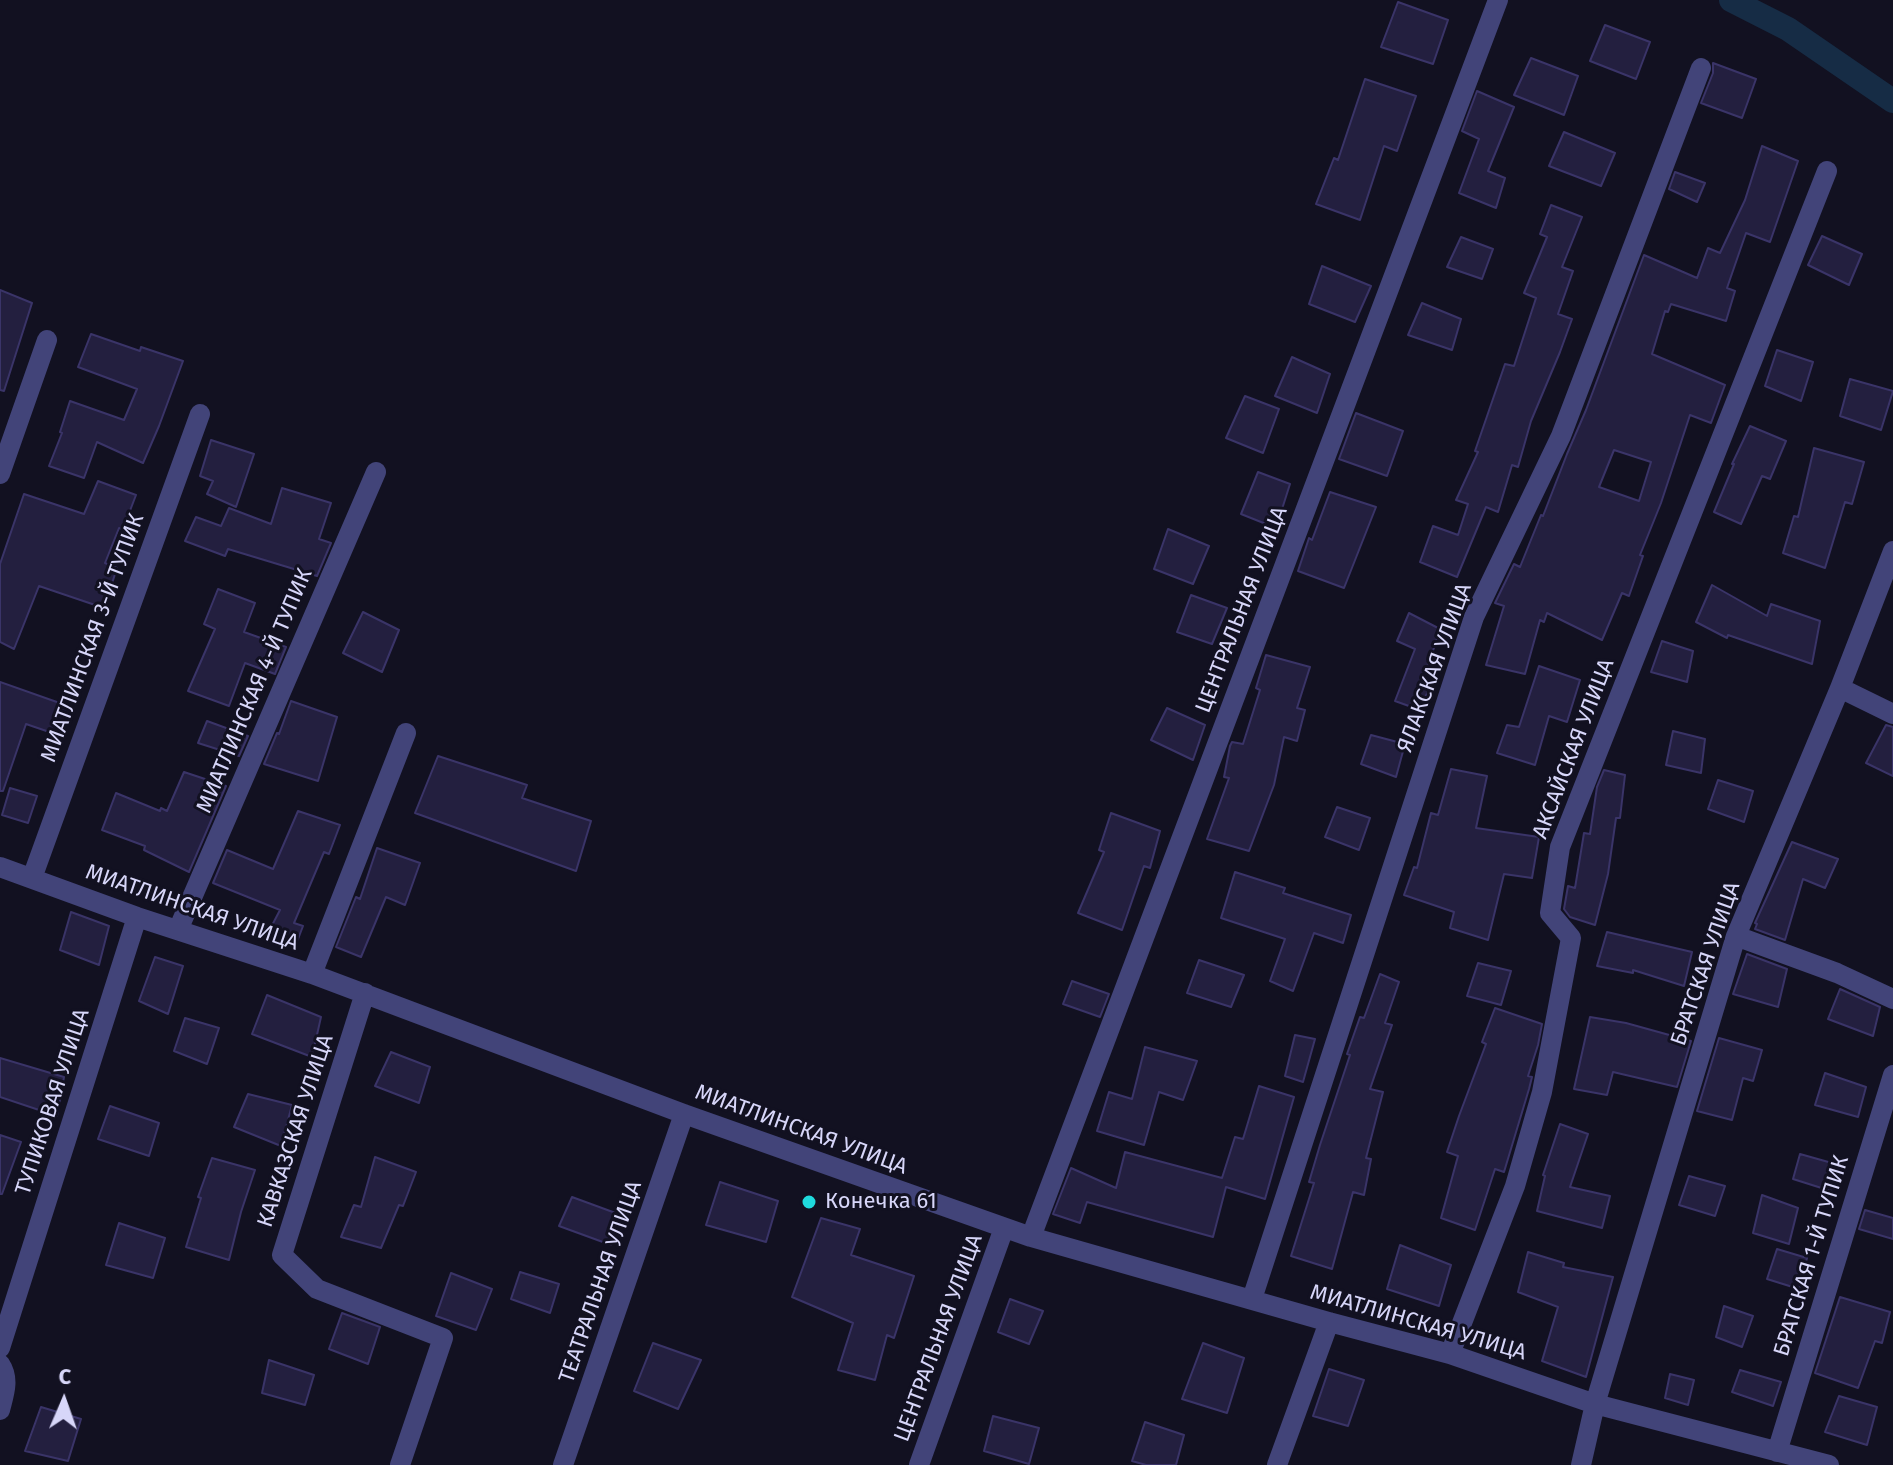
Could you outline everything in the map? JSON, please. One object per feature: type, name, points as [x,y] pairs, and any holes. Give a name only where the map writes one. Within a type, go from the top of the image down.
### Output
[{"type":"street","name":"ЦЕНТРАЛЬНАЯ УЛИЦА","points":[[1031,1237],[1498,0]]},
{"type":"street","name":"ЯЛАКСКАЯ УЛИЦА","points":[[1252,1299],[1474,617],[1561,436],[1701,68]]},
{"type":"street","name":"АКСАЙСКАЯ УЛИЦА","points":[[1450,1354],[1515,1186],[1542,1092],[1571,938],[1550,913],[1560,847],[1827,171]]},
{"type":"street","points":[[0,474],[47,340]]},
{"type":"street","name":"МИАТЛИНСКАЯ 3-Й ТУПИК","points":[[32,878],[200,414]]},
{"type":"street","name":"МИАТЛИНСКАЯ 4-Й ТУПИК","points":[[178,930],[376,472]]},
{"type":"street","name":"БРАТСКАЯ УЛИЦА","points":[[1581,1465],[1595,1404],[1736,936],[1840,688],[1893,551]]},
{"type":"street","points":[[1840,688],[1893,714]]},
{"type":"street","points":[[312,974],[406,733]]},
{"type":"street","name":"МИАТЛИНСКАЯ УЛИЦА","points":[[0,867],[137,917],[365,993],[684,1114],[1031,1237],[1450,1354],[1595,1404],[1829,1465]]},
{"type":"street","name":"ТУПИКОВАЯ УЛИЦА","points":[[0,1348],[137,917]]},
{"type":"street","points":[[1736,936],[1837,973],[1893,999]]},
{"type":"street","name":"КАВКАЗСКАЯ УЛИЦА","points":[[365,993],[282,1255],[317,1289],[443,1338],[400,1465]]},
{"type":"street","name":"БРАТСКАЯ 1-Й ТУПИК","points":[[1777,1452],[1893,1075]]},
{"type":"street","name":"ТЕАТРАЛЬНАЯ УЛИЦА","points":[[563,1465],[684,1114]]},
{"type":"street","name":"ЦЕНТРАЛЬНАЯ УЛИЦА","points":[[919,1465],[1004,1228]]},
{"type":"street","points":[[1277,1465],[1329,1322]]},
{"type":"street","points":[[0,1364],[6,1385],[0,1410]]},
{"type":"building","points":[[1398,2],[1448,20],[1433,64],[1381,47]]},
{"type":"building","points":[[1605,25],[1650,42],[1636,79],[1590,61]]},
{"type":"building","points":[[1531,58],[1578,76],[1564,115],[1514,95]]},
{"type":"building","points":[[1713,63],[1756,79],[1742,118],[1701,103],[1713,73]]},
{"type":"building","points":[[1365,79],[1416,96],[1397,151],[1384,146],[1360,220],[1316,204],[1334,158],[1338,160]]},
{"type":"building","points":[[1477,91],[1514,107],[1488,171],[1505,178],[1496,208],[1459,193],[1479,139],[1462,131]]},
{"type":"building","points":[[1564,132],[1615,153],[1601,186],[1549,166]]},
{"type":"building","points":[[1762,146],[1798,161],[1770,242],[1746,233],[1727,288],[1735,291],[1726,321],[1671,304],[1668,312],[1665,311],[1652,354],[1725,385],[1711,423],[1690,415],[1640,555],[1643,556],[1629,596],[1622,593],[1602,640],[1547,613],[1544,622],[1540,620],[1525,674],[1486,665],[1504,606],[1495,603],[1514,564],[1520,567],[1543,516],[1644,255],[1697,278],[1708,248],[1720,253],[1745,200]],"holes":[[[1614,450],[1651,462],[1639,501],[1599,487]]]},
{"type":"building","points":[[1675,172],[1705,183],[1697,202],[1669,189]]},
{"type":"building","points":[[1551,205],[1582,217],[1562,267],[1573,271],[1558,314],[1572,319],[1531,421],[1518,467],[1512,465],[1498,512],[1486,507],[1457,577],[1420,562],[1433,526],[1458,535],[1468,504],[1456,500],[1478,452],[1475,451],[1505,364],[1514,366],[1536,298],[1524,293],[1547,237],[1540,234]]},
{"type":"building","points":[[1822,236],[1862,254],[1849,285],[1808,265]]},
{"type":"building","points":[[1461,237],[1493,249],[1482,279],[1447,267]]},
{"type":"building","points":[[1322,266],[1371,286],[1355,322],[1309,304]]},
{"type":"building","points":[[0,290],[32,303],[4,391],[0,390]]},
{"type":"building","points":[[1422,303],[1461,319],[1452,350],[1408,335]]},
{"type":"building","points":[[91,334],[140,351],[141,347],[183,361],[143,463],[97,442],[84,478],[49,466],[70,401],[124,420],[137,389],[78,367]]},
{"type":"building","points":[[1777,350],[1813,362],[1801,401],[1765,386]]},
{"type":"building","points":[[1292,357],[1330,374],[1317,413],[1275,396]]},
{"type":"building","points":[[1850,379],[1893,391],[1881,430],[1840,416]]},
{"type":"building","points":[[1245,396],[1279,409],[1263,453],[1226,438]]},
{"type":"building","points":[[1356,413],[1403,431],[1387,476],[1339,459]]},
{"type":"building","points":[[1750,426],[1786,441],[1770,479],[1762,476],[1741,524],[1714,512]]},
{"type":"building","points":[[211,440],[254,454],[236,507],[207,494],[213,481],[200,476]]},
{"type":"building","points":[[1814,448],[1864,462],[1852,504],[1845,502],[1825,568],[1783,553],[1794,516],[1798,517]]},
{"type":"building","points":[[1258,472],[1290,484],[1276,528],[1241,514]]},
{"type":"building","points":[[98,481],[136,495],[105,563],[117,568],[104,608],[39,586],[14,649],[0,642],[0,564],[24,494],[84,514]]},
{"type":"building","points":[[282,488],[331,503],[319,539],[331,543],[317,576],[228,549],[225,556],[185,541],[196,517],[221,526],[229,508],[271,524]]},
{"type":"building","points":[[1330,492],[1376,507],[1344,588],[1298,571]]},
{"type":"building","points":[[1168,529],[1209,546],[1193,584],[1154,569]]},
{"type":"building","points":[[1712,585],[1767,616],[1771,604],[1820,621],[1812,664],[1728,635],[1727,638],[1696,622]]},
{"type":"building","points":[[218,589],[255,603],[244,632],[286,647],[275,674],[245,663],[229,706],[188,691],[215,629],[204,624]]},
{"type":"building","points":[[1191,595],[1227,608],[1212,644],[1177,632]]},
{"type":"building","points":[[363,612],[399,630],[382,672],[343,653]]},
{"type":"building","points":[[1409,613],[1440,629],[1423,682],[1431,684],[1420,710],[1395,701],[1415,649],[1397,641]]},
{"type":"building","points":[[1662,641],[1693,651],[1687,682],[1651,672]]},
{"type":"building","points":[[1266,655],[1310,667],[1297,708],[1305,710],[1297,741],[1284,737],[1274,785],[1249,851],[1207,839],[1229,778],[1224,777],[1230,746],[1232,742],[1243,744],[1260,690],[1256,688]]},
{"type":"building","points":[[1539,666],[1580,680],[1567,722],[1549,716],[1535,765],[1497,753],[1507,725],[1519,727]]},
{"type":"building","points":[[0,682],[71,707],[61,736],[26,724],[3,791],[0,791]]},
{"type":"building","points":[[291,701],[337,717],[318,781],[264,764]]},
{"type":"building","points":[[1167,708],[1205,725],[1193,760],[1151,740]]},
{"type":"building","points":[[207,721],[248,736],[239,756],[198,743]]},
{"type":"building","points":[[1886,725],[1893,727],[1893,776],[1866,763]]},
{"type":"building","points":[[1673,731],[1705,739],[1701,773],[1666,765]]},
{"type":"building","points":[[1371,735],[1405,744],[1396,777],[1361,764]]},
{"type":"building","points":[[438,756],[527,785],[522,798],[591,821],[576,871],[415,813]]},
{"type":"building","points":[[1451,769],[1487,776],[1476,828],[1539,837],[1532,878],[1504,874],[1488,940],[1450,928],[1454,912],[1404,895],[1414,867],[1417,868],[1431,813],[1438,815]]},
{"type":"building","points":[[1604,770],[1625,775],[1620,818],[1616,818],[1608,874],[1595,925],[1570,917],[1564,909],[1568,886],[1575,888],[1584,833],[1590,834],[1597,787]]},
{"type":"building","points":[[184,772],[226,786],[189,872],[144,850],[145,846],[102,830],[116,793],[167,811]]},
{"type":"building","points":[[1718,780],[1753,791],[1744,822],[1708,809]]},
{"type":"building","points":[[10,788],[37,796],[28,823],[2,815]]},
{"type":"building","points":[[1337,807],[1370,818],[1359,850],[1325,837]]},
{"type":"building","points":[[298,811],[340,825],[329,854],[324,852],[294,923],[303,926],[295,947],[267,935],[280,910],[213,883],[227,850],[273,869]]},
{"type":"building","points":[[1111,813],[1160,831],[1150,868],[1144,866],[1122,930],[1078,913],[1104,852],[1099,850]]},
{"type":"building","points":[[1792,842],[1838,859],[1825,888],[1803,879],[1785,940],[1755,929],[1755,923]]},
{"type":"building","points":[[377,848],[420,863],[405,905],[386,897],[361,957],[336,947],[356,897],[360,899]]},
{"type":"building","points":[[1235,872],[1285,888],[1283,893],[1351,915],[1343,943],[1314,933],[1293,991],[1270,981],[1285,939],[1221,918]]},
{"type":"building","points":[[71,912],[109,926],[99,965],[60,950]]},
{"type":"building","points":[[1607,932],[1692,952],[1684,986],[1633,970],[1633,973],[1597,966]]},
{"type":"building","points":[[1747,954],[1787,969],[1778,1007],[1733,994]]},
{"type":"building","points":[[155,957],[183,966],[168,1014],[139,1001]]},
{"type":"building","points":[[1199,960],[1244,975],[1231,1007],[1187,993]]},
{"type":"building","points":[[1478,963],[1511,971],[1501,1005],[1467,996]]},
{"type":"building","points":[[1380,974],[1399,982],[1385,1023],[1392,1025],[1370,1089],[1383,1092],[1366,1158],[1371,1159],[1364,1195],[1353,1192],[1332,1269],[1291,1256],[1314,1183],[1309,1182],[1350,1055],[1347,1054]]},
{"type":"building","points":[[1072,981],[1109,994],[1100,1017],[1063,1004]]},
{"type":"building","points":[[1840,989],[1880,1007],[1873,1036],[1828,1019]]},
{"type":"building","points":[[267,995],[321,1017],[312,1057],[252,1034]]},
{"type":"building","points":[[1495,1008],[1542,1024],[1528,1076],[1532,1077],[1529,1089],[1504,1172],[1495,1169],[1475,1230],[1441,1218],[1458,1156],[1447,1152],[1486,1044],[1482,1042]]},
{"type":"building","points":[[1590,1017],[1626,1023],[1691,1041],[1677,1087],[1613,1072],[1607,1095],[1574,1089]]},
{"type":"building","points":[[185,1018],[219,1028],[207,1064],[174,1051]]},
{"type":"building","points":[[1295,1035],[1315,1039],[1303,1082],[1285,1076]]},
{"type":"building","points":[[1719,1038],[1762,1050],[1753,1081],[1743,1078],[1732,1120],[1697,1111]]},
{"type":"building","points":[[1145,1047],[1197,1061],[1183,1100],[1159,1092],[1144,1145],[1097,1131],[1109,1092],[1132,1099]]},
{"type":"building","points":[[391,1052],[430,1067],[419,1103],[375,1086]]},
{"type":"building","points":[[0,1058],[64,1077],[57,1116],[0,1097]]},
{"type":"building","points":[[1825,1073],[1866,1087],[1858,1117],[1815,1105]]},
{"type":"building","points":[[1259,1086],[1294,1097],[1265,1199],[1226,1187],[1213,1237],[1087,1202],[1080,1223],[1053,1214],[1071,1168],[1116,1188],[1125,1152],[1222,1178],[1235,1137],[1243,1139]]},
{"type":"building","points":[[248,1094],[292,1105],[281,1146],[234,1127]]},
{"type":"building","points":[[110,1106],[159,1123],[149,1156],[98,1139]]},
{"type":"building","points":[[1560,1124],[1588,1134],[1570,1187],[1610,1196],[1602,1228],[1537,1211],[1543,1175]]},
{"type":"building","points":[[0,1135],[21,1142],[2,1194],[0,1194]]},
{"type":"building","points":[[1800,1154],[1839,1165],[1831,1191],[1793,1179]]},
{"type":"building","points":[[375,1157],[416,1172],[403,1206],[399,1205],[381,1248],[341,1237],[354,1205],[361,1207]]},
{"type":"building","points":[[212,1158],[255,1170],[229,1260],[186,1247],[201,1198],[198,1197]]},
{"type":"building","points":[[1689,1176],[1725,1186],[1715,1216],[1679,1205]]},
{"type":"building","points":[[720,1182],[778,1201],[766,1242],[706,1225]]},
{"type":"building","points":[[1762,1195],[1798,1208],[1789,1244],[1753,1233]]},
{"type":"building","points":[[572,1197],[621,1215],[611,1245],[559,1226]]},
{"type":"building","points":[[1865,1210],[1893,1218],[1893,1239],[1859,1229]]},
{"type":"building","points":[[821,1218],[860,1229],[851,1255],[914,1276],[894,1338],[887,1335],[875,1380],[838,1370],[853,1323],[792,1297]]},
{"type":"building","points":[[119,1223],[165,1238],[153,1278],[106,1265]]},
{"type":"building","points":[[1400,1245],[1451,1265],[1439,1306],[1387,1289]]},
{"type":"building","points":[[1777,1249],[1807,1258],[1799,1289],[1767,1279]]},
{"type":"building","points":[[1528,1252],[1564,1263],[1563,1267],[1613,1277],[1586,1377],[1542,1361],[1558,1307],[1518,1292]]},
{"type":"building","points":[[520,1272],[559,1284],[550,1313],[511,1299]]},
{"type":"building","points":[[451,1273],[492,1289],[476,1330],[436,1316]]},
{"type":"building","points":[[1840,1297],[1890,1312],[1882,1343],[1875,1341],[1858,1388],[1815,1373]]},
{"type":"building","points":[[1010,1299],[1043,1311],[1029,1344],[998,1332]]},
{"type":"building","points":[[1724,1306],[1753,1316],[1742,1347],[1716,1337]]},
{"type":"building","points":[[342,1313],[380,1327],[368,1364],[329,1349]]},
{"type":"building","points":[[653,1343],[701,1360],[678,1409],[634,1391]]},
{"type":"building","points":[[1203,1343],[1244,1358],[1227,1413],[1182,1399]]},
{"type":"building","points":[[269,1360],[314,1375],[305,1405],[262,1393]]},
{"type":"building","points":[[1329,1369],[1364,1380],[1348,1426],[1313,1416]]},
{"type":"building","points":[[1740,1370],[1781,1382],[1773,1406],[1732,1392]]},
{"type":"building","points":[[1670,1374],[1694,1380],[1688,1405],[1665,1398]]},
{"type":"building","points":[[1839,1396],[1877,1407],[1867,1445],[1825,1432]]},
{"type":"building","points":[[41,1407],[81,1419],[68,1461],[25,1451]]},
{"type":"building","points":[[993,1416],[1039,1428],[1029,1464],[984,1451]]},
{"type":"building","points":[[1145,1422],[1184,1435],[1176,1465],[1146,1465],[1132,1461]]},
{"type":"waterway","points":[[1731,0],[1788,29],[1893,101]]},
{"type":"place","name":"Конечка 61","points":[[809,1202]]}]
